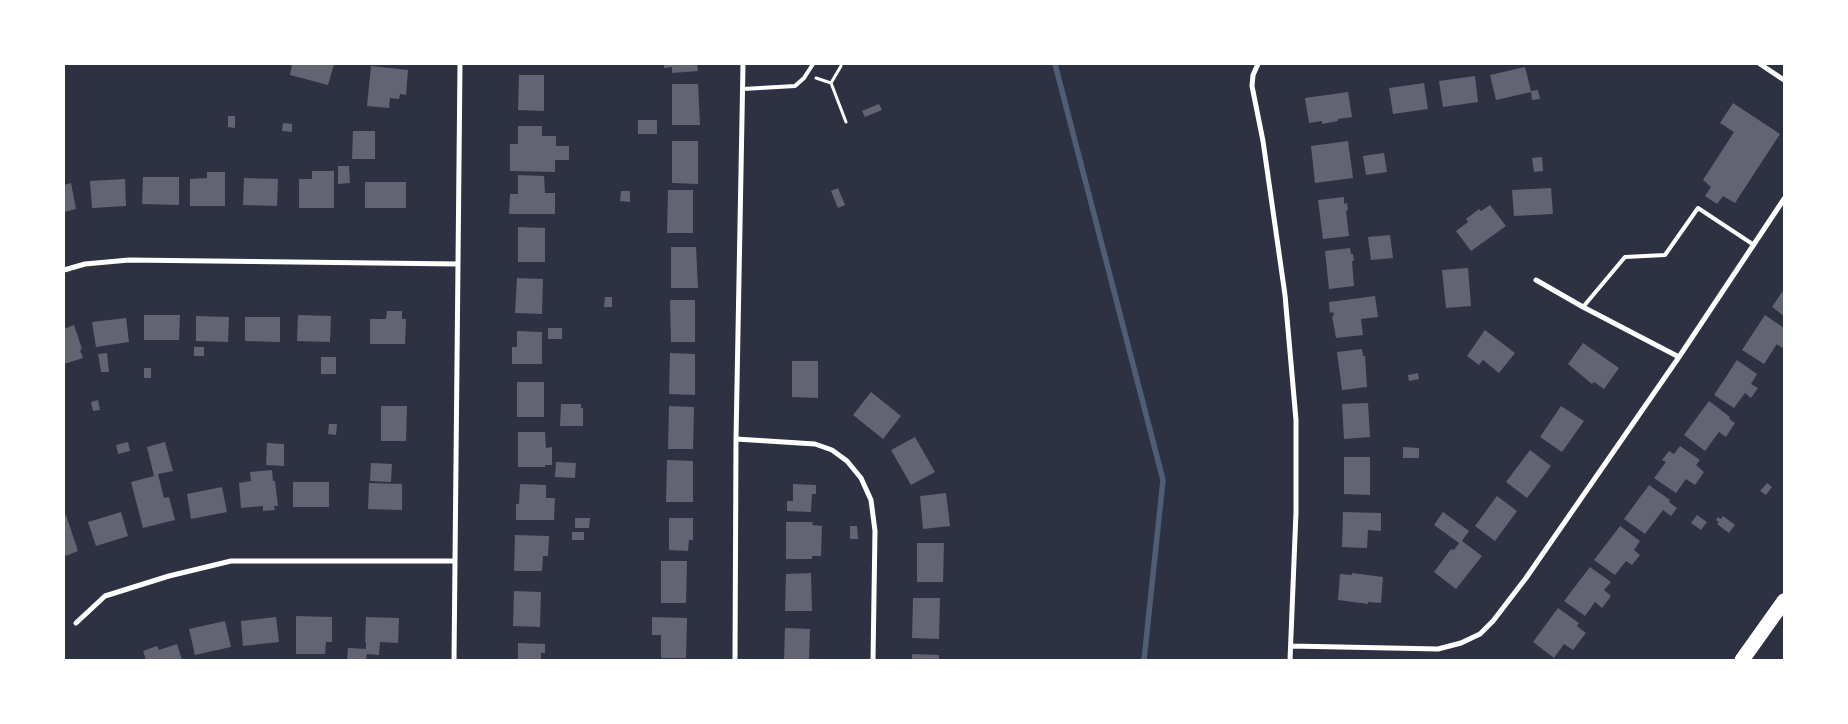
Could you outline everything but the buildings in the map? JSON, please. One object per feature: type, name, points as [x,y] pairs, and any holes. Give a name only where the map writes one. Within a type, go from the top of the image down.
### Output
[{"type":"highway","points":[[1742,660],[1784,601]]},
{"type":"street","points":[[454,660],[460,64]]},
{"type":"street","points":[[734,660],[743,64]]},
{"type":"street","points":[[1258,64],[1253,75],[1252,86],[1263,141],[1285,295],[1296,420],[1296,512],[1290,660]]},
{"type":"street","points":[[1760,64],[1784,80]]},
{"type":"street","points":[[1291,646],[1438,649],[1460,643],[1480,634],[1494,621],[1526,578],[1679,357],[1784,200]]},
{"type":"street","points":[[64,270],[85,264],[129,260],[458,264]]},
{"type":"street","points":[[1536,280],[1679,357]]},
{"type":"street","points":[[736,439],[815,444],[832,450],[847,461],[861,478],[871,500],[875,531],[873,660]]},
{"type":"street","points":[[76,622],[105,596],[169,576],[231,561],[455,561]]},
{"type":"lane","points":[[743,88],[795,86],[804,78],[813,64]]},
{"type":"lane","points":[[1584,307],[1625,257],[1665,255],[1698,208],[1754,245]]},
{"type":"path","points":[[841,66],[831,83],[846,122]]},
{"type":"waterway","points":[[1055,64],[1163,480],[1144,660]]}]
